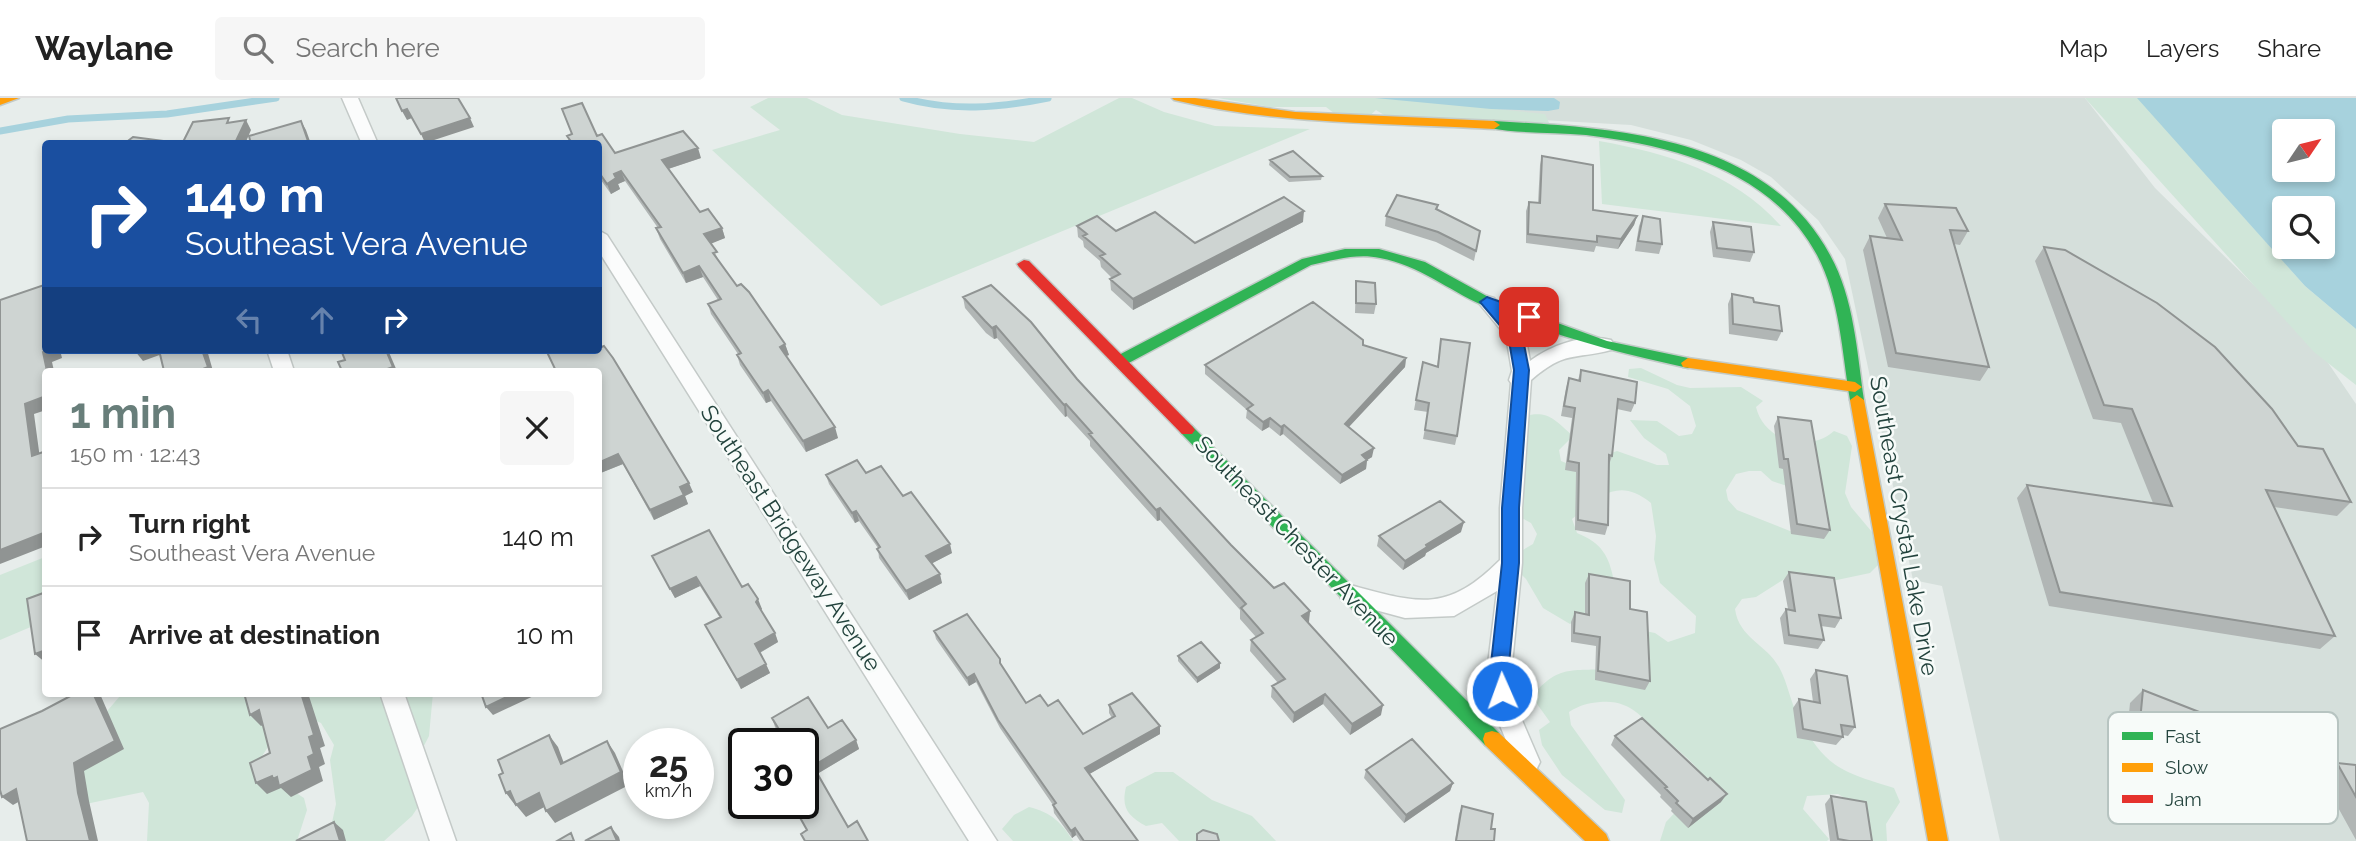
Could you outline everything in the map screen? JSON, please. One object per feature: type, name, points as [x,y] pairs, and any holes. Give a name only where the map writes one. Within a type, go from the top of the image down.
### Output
[{"type":"main road","points":[[0,101],[13,98]]},
{"type":"main road","name":"Southeast Crystal Lake Drive","points":[[1178,98],[1253,111],[1586,130],[1651,139],[1695,153],[1755,182],[1780,200],[1806,226],[1829,265],[1839,300],[1938,841]]},
{"type":"main road","points":[[1121,361],[1307,262],[1337,254],[1379,253],[1404,259],[1487,302],[1604,345],[1683,362],[1855,387]]},
{"type":"main road","name":"Southeast Chester Avenue","points":[[1024,264],[1350,594],[1575,829],[1598,841]]},
{"type":"street","points":[[350,98],[368,140]]},
{"type":"street","name":"Southeast Bridgeway Avenue","points":[[602,241],[984,841]]},
{"type":"street","points":[[1487,302],[1515,334],[1522,370],[1519,380],[1511,508],[1511,563],[1500,664],[1505,704],[1519,745],[1533,773],[1575,829]]},
{"type":"street","points":[[1519,380],[1539,362],[1560,350],[1604,345]]},
{"type":"street","points":[[1350,594],[1405,609],[1454,607],[1492,582],[1511,563]]},
{"type":"street","points":[[393,697],[443,841]]},
{"type":"shaded area","points":[[1345,98],[2085,98],[2155,188],[2318,348],[2356,404],[2356,841],[2000,841],[1942,586],[1913,580],[1845,259],[1818,220],[1771,177],[1741,160],[1691,140],[1631,125],[1489,117]]},
{"type":"green space","points":[[768,98],[807,98],[842,115],[960,134],[1034,142],[1119,98],[1132,98],[1164,112],[1215,126],[1310,129],[881,306],[712,150],[780,130],[750,107]]},
{"type":"green space","points":[[1218,98],[1383,98],[1545,114],[1550,125],[1397,123],[1376,110],[1364,121],[1343,120],[1326,107],[1270,107]]},
{"type":"green space","points":[[2085,98],[2138,98],[2272,249],[2272,259],[2281,259],[2305,286],[2356,329],[2356,385],[2314,352]]},
{"type":"green space","points":[[1599,141],[1650,152],[1698,168],[1742,192],[1781,226],[1602,204]]},
{"type":"green space","points":[[1641,368],[1677,385],[1690,388],[1741,387],[1763,401],[1756,407],[1761,419],[1777,436],[1788,440],[1812,442],[1834,431],[1847,436],[1852,446],[1845,493],[1851,507],[1872,532],[1878,565],[1870,573],[1832,581],[1786,578],[1756,597],[1742,599],[1735,609],[1747,634],[1779,667],[1796,712],[1818,748],[1827,758],[1849,772],[1894,788],[1900,802],[1886,824],[1887,841],[1864,841],[1856,805],[1838,794],[1807,796],[1803,809],[1829,839],[1827,841],[1660,841],[1666,822],[1706,780],[1692,763],[1636,712],[1620,704],[1600,702],[1569,712],[1571,725],[1625,800],[1622,813],[1605,810],[1562,775],[1542,745],[1539,730],[1550,722],[1532,697],[1551,678],[1570,671],[1618,668],[1640,630],[1655,633],[1668,642],[1695,633],[1696,616],[1660,583],[1654,559],[1656,536],[1651,503],[1639,495],[1619,490],[1609,493],[1591,503],[1572,519],[1577,533],[1593,541],[1603,551],[1614,581],[1592,610],[1570,624],[1543,608],[1526,579],[1515,568],[1511,557],[1533,544],[1537,534],[1531,523],[1518,516],[1519,454],[1505,435],[1514,418],[1541,414],[1558,423],[1573,436],[1559,450],[1561,461],[1574,466],[1617,451],[1657,465],[1669,465],[1666,454],[1644,438],[1630,420],[1657,421],[1679,436],[1692,434],[1696,426],[1690,406],[1668,389],[1628,377],[1629,369]],"holes":[[[1761,471],[1772,481],[1787,486],[1813,535],[1800,535],[1737,510],[1728,500],[1726,490],[1736,474]]]},
{"type":"green space","points":[[42,558],[40,623],[0,640],[0,575]]},
{"type":"green space","points":[[119,697],[433,697],[429,736],[414,765],[422,801],[412,816],[384,841],[328,841],[336,804],[330,760],[334,745],[321,723],[309,718],[275,736],[257,764],[267,774],[304,798],[307,810],[297,841],[147,841],[149,803],[143,792],[81,805],[78,755]]},
{"type":"green space","points":[[1155,772],[1173,772],[1212,800],[1252,816],[1276,841],[1179,841],[1162,823],[1146,826],[1127,811],[1124,801],[1126,787]]},
{"type":"green space","points":[[1029,807],[1055,819],[1073,841],[1013,841],[1002,829],[1014,815]]},
{"type":"water","points":[[1375,98],[1554,98],[1560,102],[1559,109],[1548,111],[1491,109]]},
{"type":"water","points":[[2137,98],[2356,98],[2356,329],[2305,286],[2281,259],[2335,259],[2335,196],[2272,196],[2272,249]]},
{"type":"building","points":[[396,98],[458,98],[470,118],[421,134],[407,109],[402,111]]},
{"type":"building","points":[[582,103],[597,136],[602,134],[615,153],[683,131],[698,148],[662,160],[700,212],[708,209],[722,228],[704,234],[717,252],[713,253],[737,286],[741,284],[749,292],[785,344],[780,347],[835,427],[803,441],[768,390],[763,393],[737,355],[741,353],[708,304],[721,299],[699,266],[683,273],[656,228],[661,227],[621,171],[614,174],[616,178],[607,184],[602,177],[602,140],[570,140],[567,136],[572,134],[562,109]]},
{"type":"building","points":[[229,118],[227,123],[246,120],[236,140],[184,140],[193,122]]},
{"type":"building","points":[[301,121],[308,140],[250,140],[249,136]]},
{"type":"building","points":[[133,137],[156,140],[129,140]]},
{"type":"building","points":[[1293,151],[1322,176],[1290,177],[1270,160]]},
{"type":"building","points":[[1542,156],[1593,165],[1593,210],[1637,216],[1621,239],[1597,236],[1597,242],[1528,234],[1529,202],[1540,203]]},
{"type":"building","points":[[1397,195],[1438,205],[1436,209],[1480,231],[1476,251],[1438,232],[1386,216]]},
{"type":"building","points":[[1284,197],[1304,211],[1133,299],[1110,279],[1120,274],[1100,256],[1105,254],[1083,236],[1087,234],[1077,226],[1097,216],[1116,231],[1155,212],[1195,243]]},
{"type":"building","points":[[1885,204],[1956,208],[1968,231],[1950,230],[1989,367],[1896,353],[1870,236],[1902,240]]},
{"type":"building","points":[[1643,216],[1660,219],[1662,244],[1638,241]]},
{"type":"building","points":[[1713,222],[1751,227],[1754,252],[1717,248]]},
{"type":"building","points":[[2044,247],[2065,250],[2157,303],[2215,347],[2272,409],[2298,446],[2323,449],[2351,502],[2266,490],[2335,636],[2060,592],[2027,485],[2172,506],[2132,409],[2104,405]]},
{"type":"building","points":[[1356,281],[1375,283],[1376,304],[1356,303]]},
{"type":"building","points":[[991,285],[1031,322],[1077,379],[1231,545],[1274,588],[1284,583],[1310,611],[1302,616],[1383,705],[1352,724],[1325,694],[1294,713],[1272,686],[1285,679],[1251,640],[1263,633],[1241,608],[1246,604],[1160,508],[1156,510],[1089,434],[1092,433],[1066,404],[1064,405],[996,326],[992,328],[963,297]]},
{"type":"building","points":[[42,286],[42,354],[46,368],[42,368],[42,398],[25,404],[32,456],[42,452],[42,534],[0,550],[0,300]]},
{"type":"building","points":[[1732,294],[1753,298],[1754,302],[1779,306],[1782,331],[1733,324]]},
{"type":"building","points":[[1313,302],[1363,340],[1363,345],[1406,358],[1345,424],[1374,448],[1362,455],[1367,460],[1342,475],[1284,425],[1281,427],[1270,418],[1263,422],[1247,409],[1253,405],[1205,365]]},
{"type":"building","points":[[1441,339],[1470,343],[1457,436],[1425,430],[1429,403],[1416,400],[1423,362],[1438,367]]},
{"type":"building","points":[[602,347],[613,358],[689,483],[680,487],[684,495],[650,510],[618,454],[602,461],[602,368],[555,368],[548,354],[602,354]]},
{"type":"building","points":[[160,354],[203,354],[208,367],[206,368],[163,368]]},
{"type":"building","points":[[343,354],[388,354],[393,367],[341,368],[338,362],[345,360]]},
{"type":"building","points":[[1581,370],[1637,382],[1635,403],[1618,399],[1612,456],[1609,455],[1608,525],[1578,520],[1579,463],[1568,461],[1575,408],[1564,406],[1569,378],[1580,381]]},
{"type":"building","points":[[1778,417],[1811,421],[1830,530],[1797,524],[1788,459],[1784,459]]},
{"type":"building","points":[[857,460],[866,473],[881,466],[903,496],[911,492],[950,544],[926,556],[940,574],[906,591],[877,549],[880,547],[856,511],[852,513],[826,475]]},
{"type":"building","points":[[1440,501],[1464,522],[1405,561],[1379,536]]},
{"type":"building","points":[[709,530],[742,587],[748,584],[758,599],[756,602],[775,633],[755,644],[766,664],[737,680],[705,625],[721,617],[696,577],[670,589],[652,556]]},
{"type":"building","points":[[1789,572],[1834,578],[1841,618],[1819,615],[1824,640],[1789,635],[1786,609],[1795,611]]},
{"type":"building","points":[[1589,574],[1630,581],[1630,609],[1647,612],[1650,681],[1598,671],[1600,637],[1574,633],[1575,612],[1589,615]]},
{"type":"building","points":[[42,593],[42,651],[35,654],[27,599]]},
{"type":"building","points":[[967,614],[1000,659],[1026,703],[1040,695],[1048,706],[1058,700],[1083,734],[1115,716],[1109,705],[1132,693],[1160,726],[1085,768],[1138,841],[1084,841],[1075,828],[1071,831],[1053,805],[1056,803],[998,720],[974,674],[967,678],[934,631]]},
{"type":"building","points":[[1201,642],[1220,663],[1197,678],[1178,656]]},
{"type":"building","points":[[1816,670],[1847,676],[1855,727],[1841,725],[1843,737],[1803,729],[1799,699],[1820,703]]},
{"type":"building","points":[[2143,690],[2199,712],[2141,712]]},
{"type":"building","points":[[68,697],[95,697],[115,741],[74,763],[78,793],[90,841],[27,841],[16,789],[2,797],[0,729]]},
{"type":"building","points":[[245,697],[302,697],[314,735],[309,737],[314,754],[308,757],[312,770],[279,786],[277,777],[273,779],[272,776],[256,783],[250,763],[270,753],[259,710],[250,715]]},
{"type":"building","points":[[482,697],[507,697],[486,707]]},
{"type":"building","points":[[808,697],[828,728],[842,720],[856,740],[819,762],[819,728],[778,728],[772,718]]},
{"type":"building","points":[[1642,718],[1708,780],[1710,778],[1727,794],[1693,819],[1676,803],[1678,801],[1665,788],[1667,787],[1615,736]]},
{"type":"building","points":[[549,735],[561,764],[607,741],[621,772],[546,811],[539,793],[516,805],[510,791],[506,793],[499,775],[503,773],[498,760]]},
{"type":"building","points":[[1412,739],[1453,783],[1406,815],[1366,770]]},
{"type":"building","points":[[2338,763],[2356,765],[2356,797],[2338,765]]},
{"type":"building","points":[[819,776],[848,827],[857,821],[868,841],[805,841],[801,834],[807,830],[801,819],[819,819]]},
{"type":"building","points":[[1831,796],[1866,802],[1872,841],[1838,839]]},
{"type":"building","points":[[1462,806],[1493,814],[1491,829],[1495,829],[1494,841],[1456,841]]},
{"type":"building","points":[[334,822],[340,841],[296,841]]},
{"type":"building","points":[[611,827],[617,841],[585,841]]},
{"type":"building","points":[[1203,830],[1217,834],[1219,841],[1197,841],[1197,834]]},
{"type":"building","points":[[571,833],[574,841],[557,841]]},
{"type":"waterway","points":[[0,131],[68,119],[167,114],[276,98]]},
{"type":"waterway","points":[[903,98],[957,107],[1012,104],[1048,98]]},
{"type":"traffic: fast","points":[[1494,125],[1584,131],[1680,148],[1724,164],[1765,186],[1799,216],[1824,255],[1842,308],[1857,400]]},
{"type":"traffic: fast","points":[[1120,361],[1307,262],[1345,253],[1379,253],[1420,265],[1487,302],[1604,345],[1688,363]]},
{"type":"traffic: fast","points":[[1187,430],[1492,739]]},
{"type":"traffic: slow","points":[[0,101],[13,98]]},
{"type":"traffic: slow","points":[[1178,98],[1295,116],[1494,125]]},
{"type":"traffic: slow","points":[[1688,363],[1855,387]]},
{"type":"traffic: slow","points":[[1857,400],[1938,841]]},
{"type":"traffic: slow","points":[[1492,739],[1599,841]]},
{"type":"traffic: jam","points":[[1024,264],[1187,430]]},
{"type":"route","points":[[1502,691],[1500,664],[1511,563],[1511,508],[1519,380],[1522,370],[1515,334],[1487,302],[1529,317]]}]
